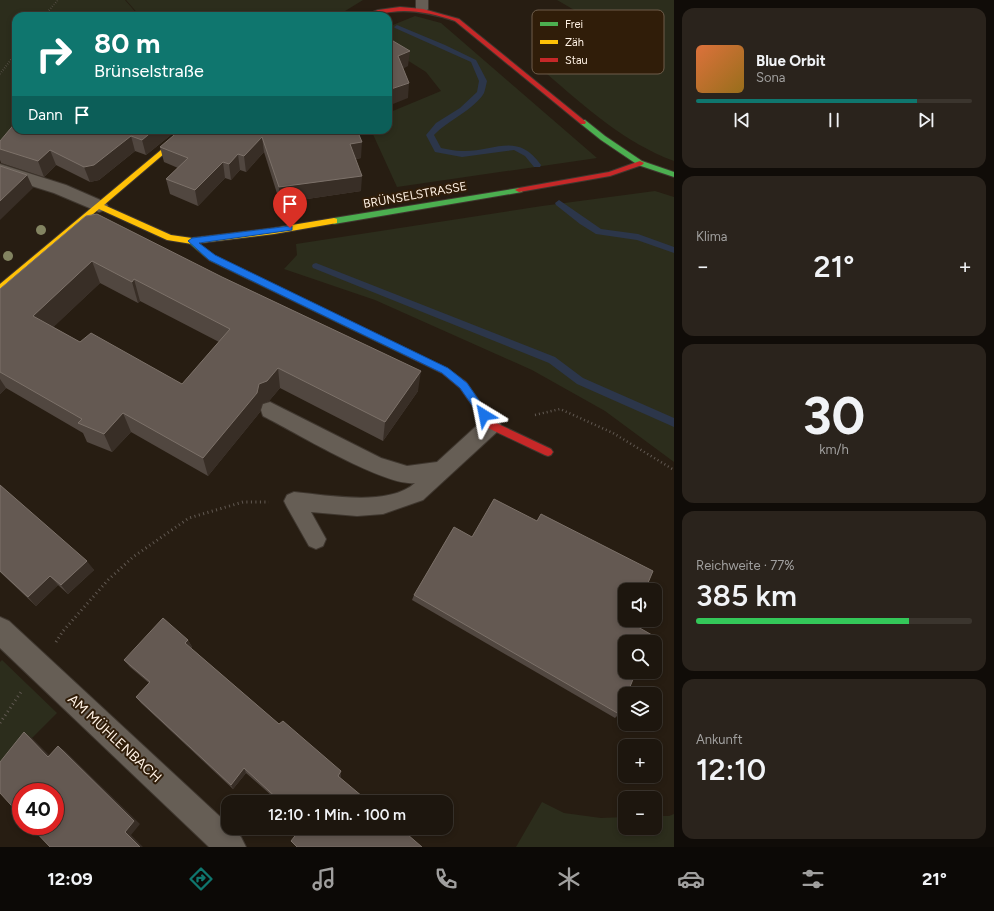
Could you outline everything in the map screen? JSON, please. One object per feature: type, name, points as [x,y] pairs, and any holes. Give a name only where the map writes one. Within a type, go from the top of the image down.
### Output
[{"type":"street","points":[[381,12],[422,4],[457,20],[603,138],[640,163],[674,175]]},
{"type":"street","points":[[0,288],[184,134]]},
{"type":"street","name":"BRÜNSELSTRASSE","points":[[99,206],[170,238],[192,241],[274,231],[610,174],[640,163]]},
{"type":"street","points":[[0,170],[60,189],[99,206]]},
{"type":"street","points":[[192,241],[212,258],[445,371],[463,385],[491,425],[548,452]]},
{"type":"street","name":"AM MÜHLENBACH","points":[[0,630],[231,846]]},
{"type":"lane","points":[[270,410],[376,465],[407,475],[442,470]]},
{"type":"lane","points":[[294,501],[357,507],[383,505],[416,494],[491,425]]},
{"type":"lane","points":[[294,501],[316,539]]},
{"type":"path","points":[[48,12],[58,0]]},
{"type":"path","points":[[0,74],[12,58]]},
{"type":"path","points":[[491,425],[560,409],[613,433],[674,470]]},
{"type":"path","points":[[0,723],[63,631],[108,580],[133,557],[189,518],[243,502],[294,501]]},
{"type":"green space","points":[[0,0],[125,0],[136,12],[12,12],[12,134],[13,134],[0,155]]},
{"type":"green space","points":[[126,0],[363,0],[344,12],[136,12]]},
{"type":"green space","points":[[557,0],[674,0],[674,161],[622,134],[576,99],[547,74],[664,74],[664,10],[574,10]]},
{"type":"green space","points":[[415,16],[441,23],[597,158],[397,187],[373,134],[392,134],[392,111],[441,91],[426,72],[392,51],[392,25]]},
{"type":"green space","points":[[655,191],[674,197],[674,462],[605,411],[532,370],[375,300],[284,269],[297,255],[296,244],[542,206]]},
{"type":"green space","points":[[2,660],[57,713],[32,738],[0,777],[0,662]]},
{"type":"green space","points":[[542,802],[564,813],[601,818],[618,817],[618,835],[662,835],[662,816],[674,814],[674,847],[516,847]]},
{"type":"building","points":[[392,40],[410,51],[398,56],[409,83],[392,89]]},
{"type":"building","points":[[12,127],[12,134],[149,134],[142,140],[131,136],[94,165],[84,167],[50,150],[38,161],[0,149],[0,141]]},
{"type":"building","points":[[175,134],[359,134],[362,142],[350,144],[362,176],[279,187],[262,137],[244,156],[238,154],[229,164],[223,162],[195,190],[166,179],[188,158],[160,147]]},
{"type":"building","points":[[0,166],[27,175],[0,201]]},
{"type":"building","points":[[97,214],[222,277],[421,371],[385,422],[278,368],[267,381],[259,384],[257,393],[203,458],[123,413],[104,434],[78,423],[82,419],[0,372],[0,289],[86,216]],"holes":[[[92,261],[132,282],[134,279],[230,329],[182,384],[91,333],[80,342],[33,316]]]},
{"type":"building","points":[[0,485],[87,561],[61,585],[50,576],[28,597],[0,571]]},
{"type":"building","points":[[494,499],[537,521],[541,514],[653,571],[648,583],[618,583],[618,627],[638,627],[652,635],[618,635],[618,679],[633,679],[630,687],[618,687],[618,713],[414,595],[454,527],[472,537]]},
{"type":"building","points":[[163,618],[188,640],[185,643],[279,724],[283,721],[341,771],[338,776],[361,795],[273,795],[244,768],[231,785],[136,697],[150,682],[124,660]]},
{"type":"building","points":[[24,732],[48,757],[58,746],[134,821],[125,832],[140,847],[50,847],[39,835],[64,835],[64,783],[12,783],[12,806],[0,793],[0,762]]},
{"type":"building","points":[[296,835],[408,835],[422,847],[297,847],[291,841]]},
{"type":"waterway","points":[[397,27],[474,61],[483,81],[480,93],[463,110],[439,125],[430,135],[438,150],[462,154],[515,147],[528,154],[537,165]]},
{"type":"waterway","points":[[559,203],[583,222],[599,232],[638,237],[674,250]]},
{"type":"waterway","points":[[316,266],[552,360],[580,381],[674,423]]},
{"type":"traffic: fast","points":[[583,122],[603,138],[640,163],[674,175]]},
{"type":"traffic: fast","points":[[334,221],[519,190]]},
{"type":"traffic: fast","points":[[192,241],[212,258],[408,353]]},
{"type":"traffic: slow","points":[[0,288],[184,134]]},
{"type":"traffic: slow","points":[[99,206],[170,238],[192,241],[274,231],[334,221]]},
{"type":"traffic: jam","points":[[378,12],[412,9],[434,13],[457,20],[583,122]]},
{"type":"traffic: jam","points":[[519,190],[610,174],[640,163]]},
{"type":"traffic: jam","points":[[408,353],[445,371],[463,385],[491,425],[548,452]]},
{"type":"route","points":[[290,228],[232,237],[192,241],[212,258],[445,371],[463,385],[484,415]]}]
